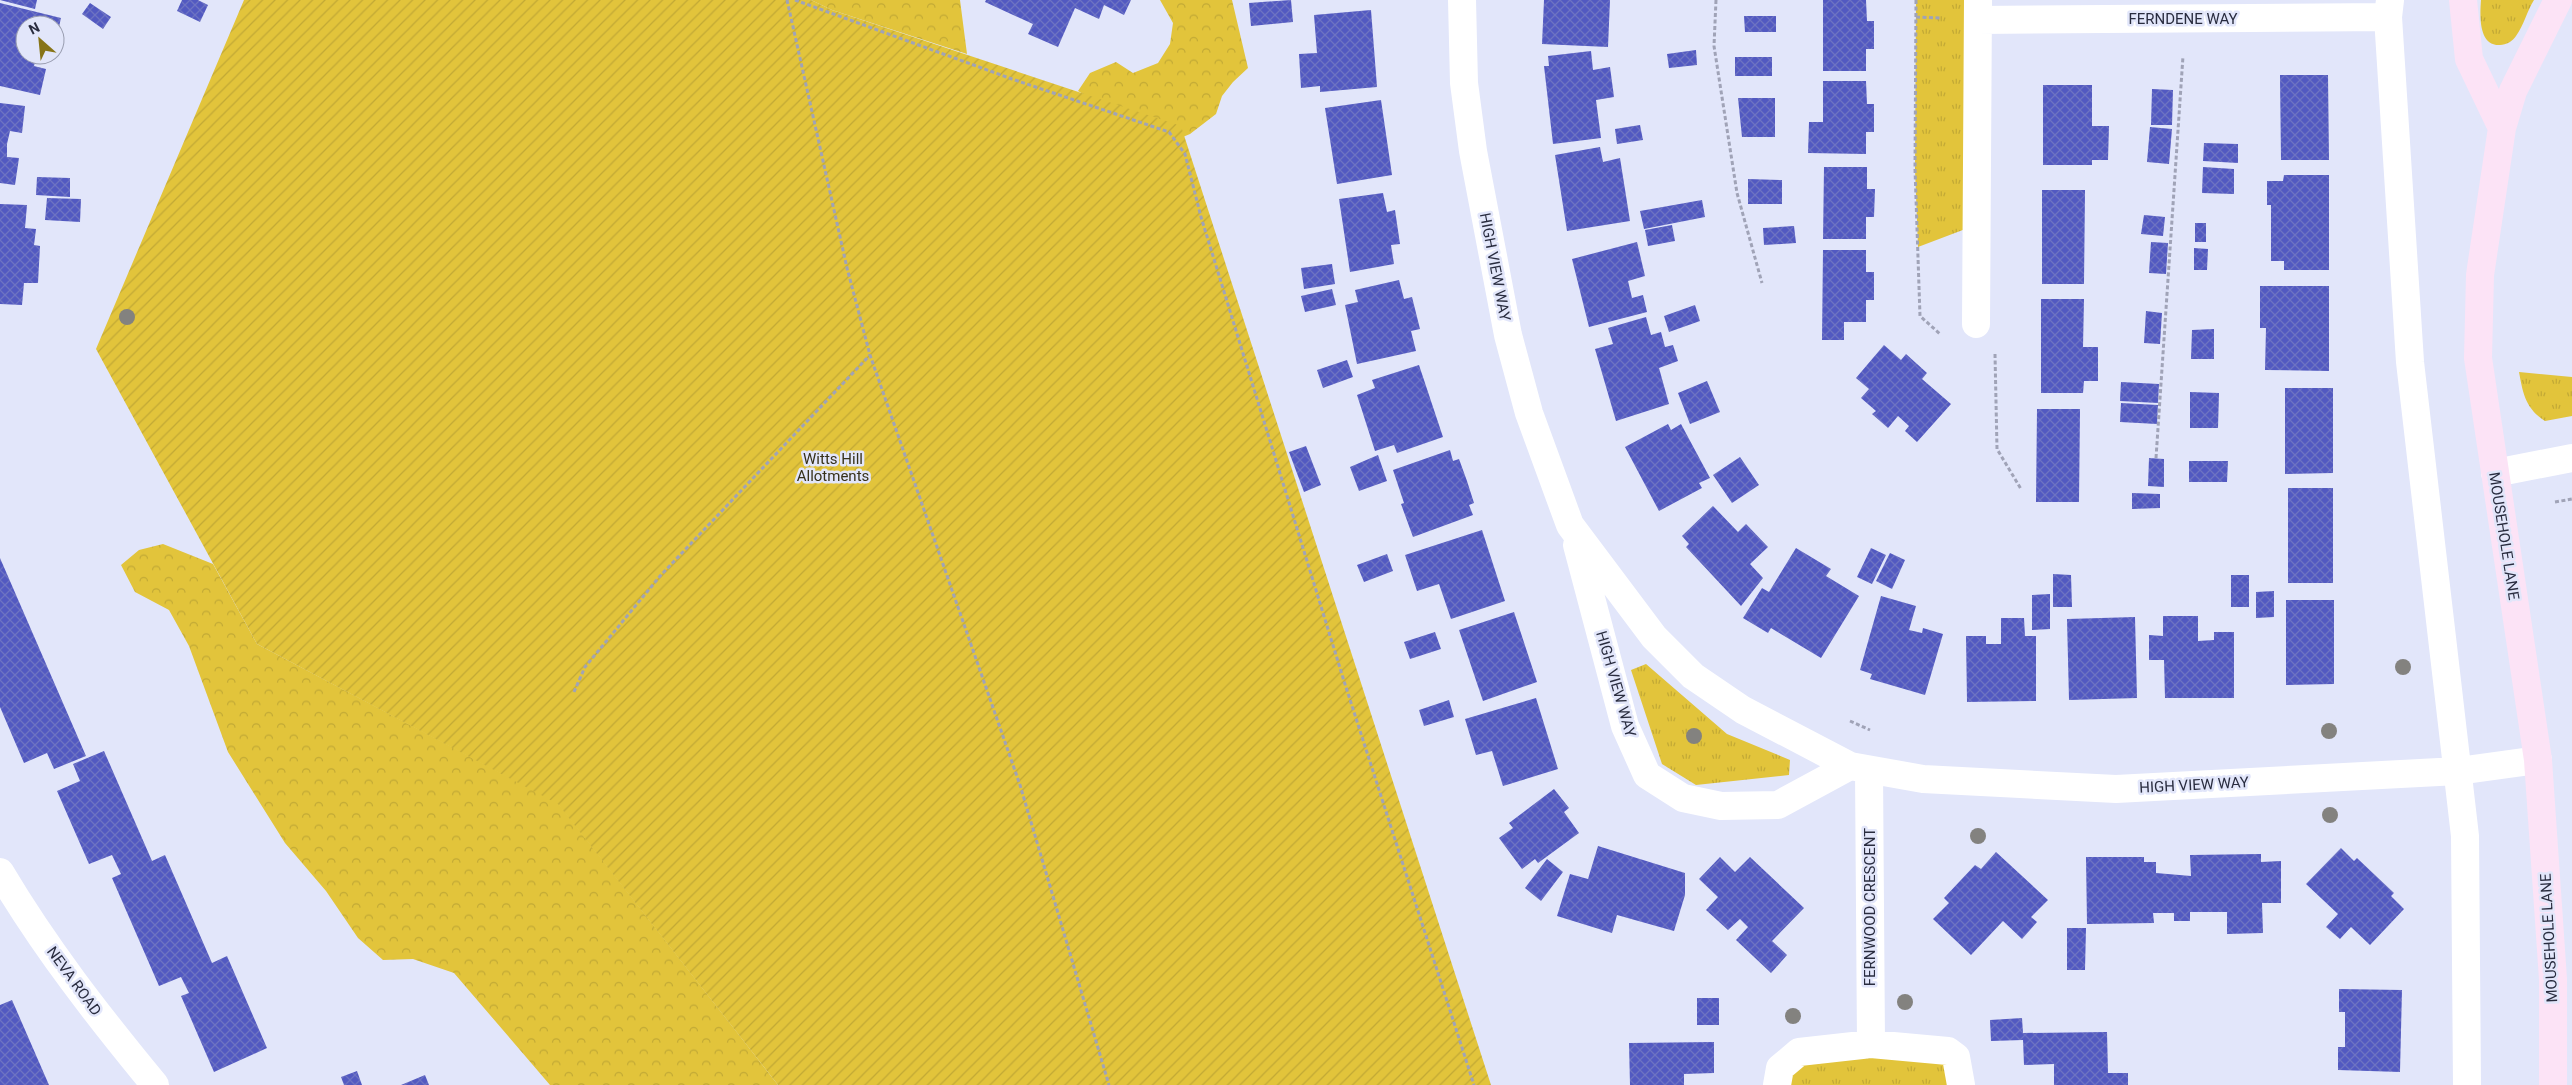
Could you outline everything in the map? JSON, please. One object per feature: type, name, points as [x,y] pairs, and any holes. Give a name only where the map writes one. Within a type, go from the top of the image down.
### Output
[{"type":"street","name":"HIGH VIEW WAY","points":[[1462,0],[1464,83],[1473,151],[1494,270],[1508,335],[1529,414],[1570,525],[1588,581],[1625,726],[1647,775],[1683,798],[1721,806],[1778,805],[1860,768]]},
{"type":"street","points":[[2463,0],[2469,60],[2502,128]]},
{"type":"street","name":"MOUSEHOLE LANE","points":[[2553,1085],[2553,979],[2538,760],[2478,358],[2480,275],[2502,128],[2513,90],[2558,0]]},
{"type":"street","points":[[2389,8],[2410,362],[2465,836],[2467,1085]]},
{"type":"street","name":"FERNDENE WAY","points":[[1976,324],[1978,10],[2186,19],[2389,8]]},
{"type":"street","points":[[2494,473],[2572,458]]},
{"type":"street","name":"HIGH VIEW WAY","points":[[1570,525],[1654,637],[1693,676],[1743,710],[1860,768],[1923,779],[2116,789],[2458,770],[2538,760]]},
{"type":"street","name":"FERNWOOD CRESCENT","points":[[1860,768],[1871,1044]]},
{"type":"street","name":"NEVA ROAD","points":[[0,872],[52,952],[104,1023],[155,1085]]},
{"type":"street","points":[[1777,1085],[1780,1068],[1799,1052],[1871,1044],[1948,1051],[1956,1057],[1961,1085]]},
{"type":"path","points":[[787,0],[845,258],[870,355],[1020,786],[1109,1085]]},
{"type":"path","points":[[795,0],[1012,79],[1170,132],[1185,154],[1201,217],[1341,671],[1474,1085]]},
{"type":"path","points":[[1716,0],[1714,46],[1737,193],[1762,283]]},
{"type":"path","points":[[1916,0],[1915,169],[1920,316],[1944,337]]},
{"type":"path","points":[[2156,458],[2186,19]]},
{"type":"path","points":[[1976,324],[1995,335],[1997,449],[2021,489]]},
{"type":"path","points":[[574,692],[585,667],[661,576],[870,355]]},
{"type":"path","points":[[1849,721],[1876,732]]},
{"type":"green space","name":"Witts Hill Allotments","points":[[244,0],[811,0],[832,10],[1181,126],[1491,1085],[778,1085],[558,804],[257,644],[96,349]]},
{"type":"green space","points":[[811,0],[960,0],[967,54],[832,10]]},
{"type":"green space","points":[[1160,0],[1232,0],[1248,68],[1222,96],[1216,114],[1190,134],[1166,144],[1078,91],[1090,73],[1116,62],[1133,73],[1158,63],[1170,44],[1173,23]]},
{"type":"green space","points":[[1916,0],[1978,0],[1976,225],[1918,247],[1915,169]]},
{"type":"green space","points":[[2481,0],[2534,0],[2515,38],[2500,45],[2493,44],[2484,35],[2480,14]]},
{"type":"green space","points":[[2519,372],[2572,377],[2572,416],[2545,421],[2538,416],[2526,399]]},
{"type":"green space","points":[[163,544],[213,564],[257,644],[558,803],[778,1085],[550,1085],[454,973],[413,959],[383,960],[358,938],[326,891],[285,843],[228,752],[189,646],[169,610],[135,592],[121,565],[139,550]]},
{"type":"green space","points":[[1646,664],[1727,734],[1790,760],[1789,775],[1696,785],[1662,764],[1631,670]]},
{"type":"green space","points":[[1937,1049],[1961,1085],[1777,1085],[1780,1068]]},
{"type":"building","points":[[0,0],[37,0],[35,9]]},
{"type":"building","points":[[182,0],[198,0],[208,5],[200,22],[177,11]]},
{"type":"building","points":[[986,0],[1131,0],[1124,15],[1104,5],[1099,19],[1075,8],[1058,47],[1028,34],[1033,24],[985,2]]},
{"type":"building","points":[[1291,0],[1293,22],[1251,26],[1249,3]]},
{"type":"building","points":[[1544,0],[1610,0],[1608,47],[1542,44]]},
{"type":"building","points":[[1823,0],[1866,0],[1867,21],[1874,21],[1874,49],[1866,49],[1866,71],[1823,71]]},
{"type":"building","points":[[0,3],[49,15],[15,15],[15,65],[34,65],[46,69],[40,95],[0,86]]},
{"type":"building","points":[[90,3],[111,17],[103,29],[82,14]]},
{"type":"building","points":[[1371,10],[1377,87],[1320,92],[1320,86],[1301,88],[1299,54],[1317,53],[1314,15]]},
{"type":"building","points":[[1744,16],[1776,16],[1776,32],[1745,32]]},
{"type":"building","points":[[1696,50],[1697,65],[1669,68],[1667,54]]},
{"type":"building","points":[[1591,51],[1593,70],[1610,67],[1614,97],[1596,100],[1601,138],[1553,144],[1544,66],[1549,66],[1548,56]]},
{"type":"building","points":[[1735,57],[1772,57],[1772,76],[1735,76]]},
{"type":"building","points":[[2280,75],[2328,75],[2329,160],[2281,160]]},
{"type":"building","points":[[1823,81],[1866,81],[1867,104],[1874,104],[1874,132],[1866,132],[1866,154],[1808,153],[1809,122],[1823,122]]},
{"type":"building","points":[[2043,85],[2092,85],[2092,126],[2109,126],[2108,160],[2092,160],[2092,165],[2043,165]]},
{"type":"building","points":[[2152,89],[2173,90],[2172,125],[2151,125]]},
{"type":"building","points":[[1738,98],[1775,98],[1775,137],[1742,137]]},
{"type":"building","points":[[1381,100],[1392,175],[1337,184],[1325,108]]},
{"type":"building","points":[[0,103],[25,106],[22,133],[10,131],[7,144],[7,157],[19,158],[15,185],[0,183]]},
{"type":"building","points":[[1640,125],[1643,140],[1617,144],[1615,129]]},
{"type":"building","points":[[2150,127],[2172,129],[2169,164],[2147,162]]},
{"type":"building","points":[[2204,143],[2238,144],[2238,163],[2203,161]]},
{"type":"building","points":[[1600,147],[1603,162],[1620,158],[1630,221],[1567,231],[1555,155]]},
{"type":"building","points":[[1824,167],[1867,167],[1867,189],[1875,189],[1874,217],[1866,217],[1866,239],[1823,239]]},
{"type":"building","points":[[2203,167],[2234,169],[2234,194],[2202,193]]},
{"type":"building","points":[[2284,175],[2329,175],[2329,270],[2284,270],[2284,261],[2271,261],[2271,205],[2267,205],[2267,181],[2283,181]]},
{"type":"building","points":[[37,177],[70,178],[70,197],[36,195]]},
{"type":"building","points":[[1748,179],[1782,180],[1782,204],[1748,204]]},
{"type":"building","points":[[2042,190],[2085,190],[2084,284],[2042,284]]},
{"type":"building","points":[[1383,193],[1387,212],[1395,210],[1400,244],[1391,245],[1394,264],[1350,272],[1339,199]]},
{"type":"building","points":[[47,198],[81,199],[80,222],[45,220]]},
{"type":"building","points":[[1702,200],[1705,217],[1644,229],[1640,211]]},
{"type":"building","points":[[0,204],[27,205],[25,228],[36,229],[34,245],[40,246],[38,283],[24,283],[22,305],[0,304]]},
{"type":"building","points":[[2144,215],[2165,217],[2163,236],[2141,234]]},
{"type":"building","points":[[2195,223],[2206,223],[2206,242],[2195,242]]},
{"type":"building","points":[[1672,225],[1675,241],[1648,246],[1645,230]]},
{"type":"building","points":[[1794,226],[1796,243],[1764,245],[1763,228]]},
{"type":"building","points":[[1637,242],[1645,276],[1628,281],[1632,298],[1643,295],[1647,312],[1589,327],[1572,259]]},
{"type":"building","points":[[2151,242],[2168,243],[2166,274],[2149,273]]},
{"type":"building","points":[[2194,248],[2208,249],[2207,270],[2194,270]]},
{"type":"building","points":[[1823,250],[1866,250],[1866,272],[1874,272],[1874,300],[1866,300],[1866,322],[1844,322],[1844,340],[1822,340]]},
{"type":"building","points":[[1332,264],[1335,284],[1304,289],[1301,268]]},
{"type":"building","points":[[1399,280],[1404,299],[1412,297],[1420,329],[1411,331],[1416,351],[1357,364],[1345,305],[1358,302],[1355,290]]},
{"type":"building","points":[[2260,286],[2329,286],[2329,371],[2265,370],[2266,328],[2260,328]]},
{"type":"building","points":[[1332,289],[1336,305],[1305,312],[1301,296]]},
{"type":"building","points":[[2041,299],[2084,299],[2083,347],[2098,347],[2098,381],[2084,381],[2083,393],[2041,393]]},
{"type":"building","points":[[1695,305],[1700,321],[1669,332],[1664,316]]},
{"type":"building","points":[[2146,311],[2162,313],[2160,344],[2144,343]]},
{"type":"building","points":[[1646,317],[1651,335],[1661,332],[1665,347],[1673,345],[1678,361],[1659,368],[1669,404],[1616,421],[1595,349],[1613,344],[1608,328]]},
{"type":"building","points":[[2214,329],[2214,359],[2191,359],[2192,330]]},
{"type":"building","points":[[1884,345],[1901,360],[1906,354],[1927,373],[1922,379],[1951,404],[1917,442],[1905,431],[1909,426],[1898,416],[1888,428],[1872,414],[1876,411],[1861,398],[1869,389],[1856,378]]},
{"type":"building","points":[[1347,360],[1353,377],[1323,388],[1317,370]]},
{"type":"building","points":[[1419,365],[1443,437],[1397,453],[1394,445],[1375,451],[1357,395],[1375,388],[1372,380]]},
{"type":"building","points":[[1707,381],[1720,412],[1690,424],[1678,393]]},
{"type":"building","points":[[2121,382],[2159,384],[2158,403],[2120,401]]},
{"type":"building","points":[[2285,388],[2333,388],[2333,473],[2285,474]]},
{"type":"building","points":[[2190,392],[2219,393],[2218,428],[2190,428]]},
{"type":"building","points":[[2121,403],[2158,405],[2157,424],[2120,422]]},
{"type":"building","points":[[2037,409],[2080,409],[2079,502],[2036,502]]},
{"type":"building","points":[[1668,424],[1671,430],[1681,424],[1710,478],[1699,483],[1702,488],[1659,511],[1625,447]]},
{"type":"building","points":[[1306,446],[1321,485],[1304,492],[1289,452]]},
{"type":"building","points":[[1450,450],[1453,461],[1459,459],[1467,481],[1474,503],[1469,505],[1473,515],[1413,537],[1401,504],[1404,503],[1393,470]]},
{"type":"building","points":[[1378,455],[1387,481],[1359,491],[1350,467]]},
{"type":"building","points":[[1740,457],[1759,485],[1732,503],[1713,475]]},
{"type":"building","points":[[2149,458],[2164,459],[2164,487],[2148,486]]},
{"type":"building","points":[[2189,461],[2228,461],[2227,482],[2189,482]]},
{"type":"building","points":[[2288,488],[2333,488],[2333,583],[2288,583]]},
{"type":"building","points":[[2132,493],[2160,494],[2160,508],[2132,509]]},
{"type":"building","points":[[1713,506],[1738,532],[1746,524],[1768,547],[1750,564],[1763,578],[1741,606],[1686,547],[1689,544],[1682,536]]},
{"type":"building","points":[[1482,530],[1505,601],[1451,619],[1439,584],[1417,591],[1405,555]]},
{"type":"building","points":[[1796,548],[1831,569],[1826,576],[1859,596],[1821,658],[1771,628],[1768,633],[1743,618],[1762,588],[1769,592]]},
{"type":"building","points":[[1871,548],[1886,555],[1872,584],[1857,577]]},
{"type":"building","points":[[1890,553],[1905,560],[1892,589],[1876,581]]},
{"type":"building","points":[[1387,554],[1393,571],[1364,582],[1357,565]]},
{"type":"building","points":[[0,558],[86,756],[54,769],[47,753],[24,763],[0,707]]},
{"type":"building","points":[[2053,574],[2071,575],[2072,607],[2053,607]]},
{"type":"building","points":[[2231,575],[2249,575],[2249,607],[2231,607]]},
{"type":"building","points":[[2274,591],[2274,617],[2256,618],[2256,592]]},
{"type":"building","points":[[2050,594],[2050,629],[2032,630],[2032,595]]},
{"type":"building","points":[[1881,596],[1916,606],[1909,630],[1922,633],[1923,628],[1943,634],[1925,695],[1870,679],[1872,674],[1860,670]]},
{"type":"building","points":[[2286,600],[2334,600],[2334,684],[2286,685]]},
{"type":"building","points":[[1514,612],[1537,682],[1483,701],[1459,630]]},
{"type":"building","points":[[2163,616],[2198,616],[2198,641],[2214,640],[2214,632],[2234,632],[2234,698],[2165,698],[2164,660],[2149,660],[2149,635],[2163,636]]},
{"type":"building","points":[[2135,617],[2137,698],[2069,700],[2067,619]]},
{"type":"building","points":[[2001,618],[2024,618],[2025,636],[2036,636],[2036,701],[1967,702],[1966,636],[1986,636],[1986,644],[2001,644]]},
{"type":"building","points":[[1435,632],[1441,649],[1410,659],[1404,642]]},
{"type":"building","points":[[1536,698],[1558,769],[1503,786],[1492,751],[1476,755],[1465,719]]},
{"type":"building","points":[[1449,700],[1454,717],[1424,726],[1419,710]]},
{"type":"building","points":[[104,751],[152,861],[165,855],[212,963],[227,956],[267,1048],[214,1072],[181,996],[189,993],[181,977],[159,986],[112,878],[121,874],[112,855],[89,864],[57,791],[80,781],[73,764]]},
{"type":"building","points":[[1554,789],[1569,808],[1564,812],[1579,833],[1538,863],[1535,859],[1522,869],[1499,838],[1513,828],[1509,823]]},
{"type":"building","points":[[1598,846],[1685,873],[1685,895],[1674,931],[1617,915],[1612,933],[1557,916],[1570,874],[1588,879]]},
{"type":"building","points":[[2341,848],[2354,861],[2357,858],[2394,893],[2391,896],[2404,909],[2370,945],[2351,927],[2340,939],[2326,927],[2338,914],[2306,884]]},
{"type":"building","points":[[1996,852],[2048,900],[2031,917],[2037,922],[2022,939],[2003,921],[1971,955],[1933,919],[1949,903],[1944,898],[1975,865],[1981,869]]},
{"type":"building","points":[[2261,854],[2261,862],[2281,861],[2281,903],[2262,903],[2263,933],[2227,934],[2227,912],[2190,912],[2190,921],[2174,921],[2174,913],[2153,913],[2154,923],[2087,924],[2086,857],[2144,857],[2144,862],[2156,862],[2156,873],[2191,876],[2190,855]]},
{"type":"building","points":[[1720,857],[1735,872],[1750,857],[1804,908],[1772,941],[1787,955],[1771,973],[1736,940],[1748,927],[1740,919],[1728,930],[1706,910],[1718,897],[1699,879]]},
{"type":"building","points":[[1547,859],[1563,872],[1541,901],[1525,888]]},
{"type":"building","points":[[2067,928],[2086,928],[2085,970],[2067,970]]},
{"type":"building","points":[[2339,989],[2402,990],[2400,1072],[2338,1070],[2338,1047],[2345,1047],[2345,1012],[2339,1012]]},
{"type":"building","points":[[1697,998],[1719,998],[1719,1025],[1697,1025]]},
{"type":"building","points":[[12,1000],[49,1085],[0,1085],[0,1005]]},
{"type":"building","points":[[2022,1018],[2023,1033],[2107,1032],[2108,1073],[2128,1073],[2128,1085],[2054,1085],[2054,1064],[2024,1065],[2023,1040],[1991,1041],[1990,1020]]},
{"type":"building","points":[[1714,1042],[1714,1073],[1684,1074],[1684,1085],[1630,1085],[1629,1043]]},
{"type":"building","points":[[357,1071],[362,1085],[344,1085],[341,1077]]},
{"type":"building","points":[[425,1075],[429,1085],[401,1085]]}]
